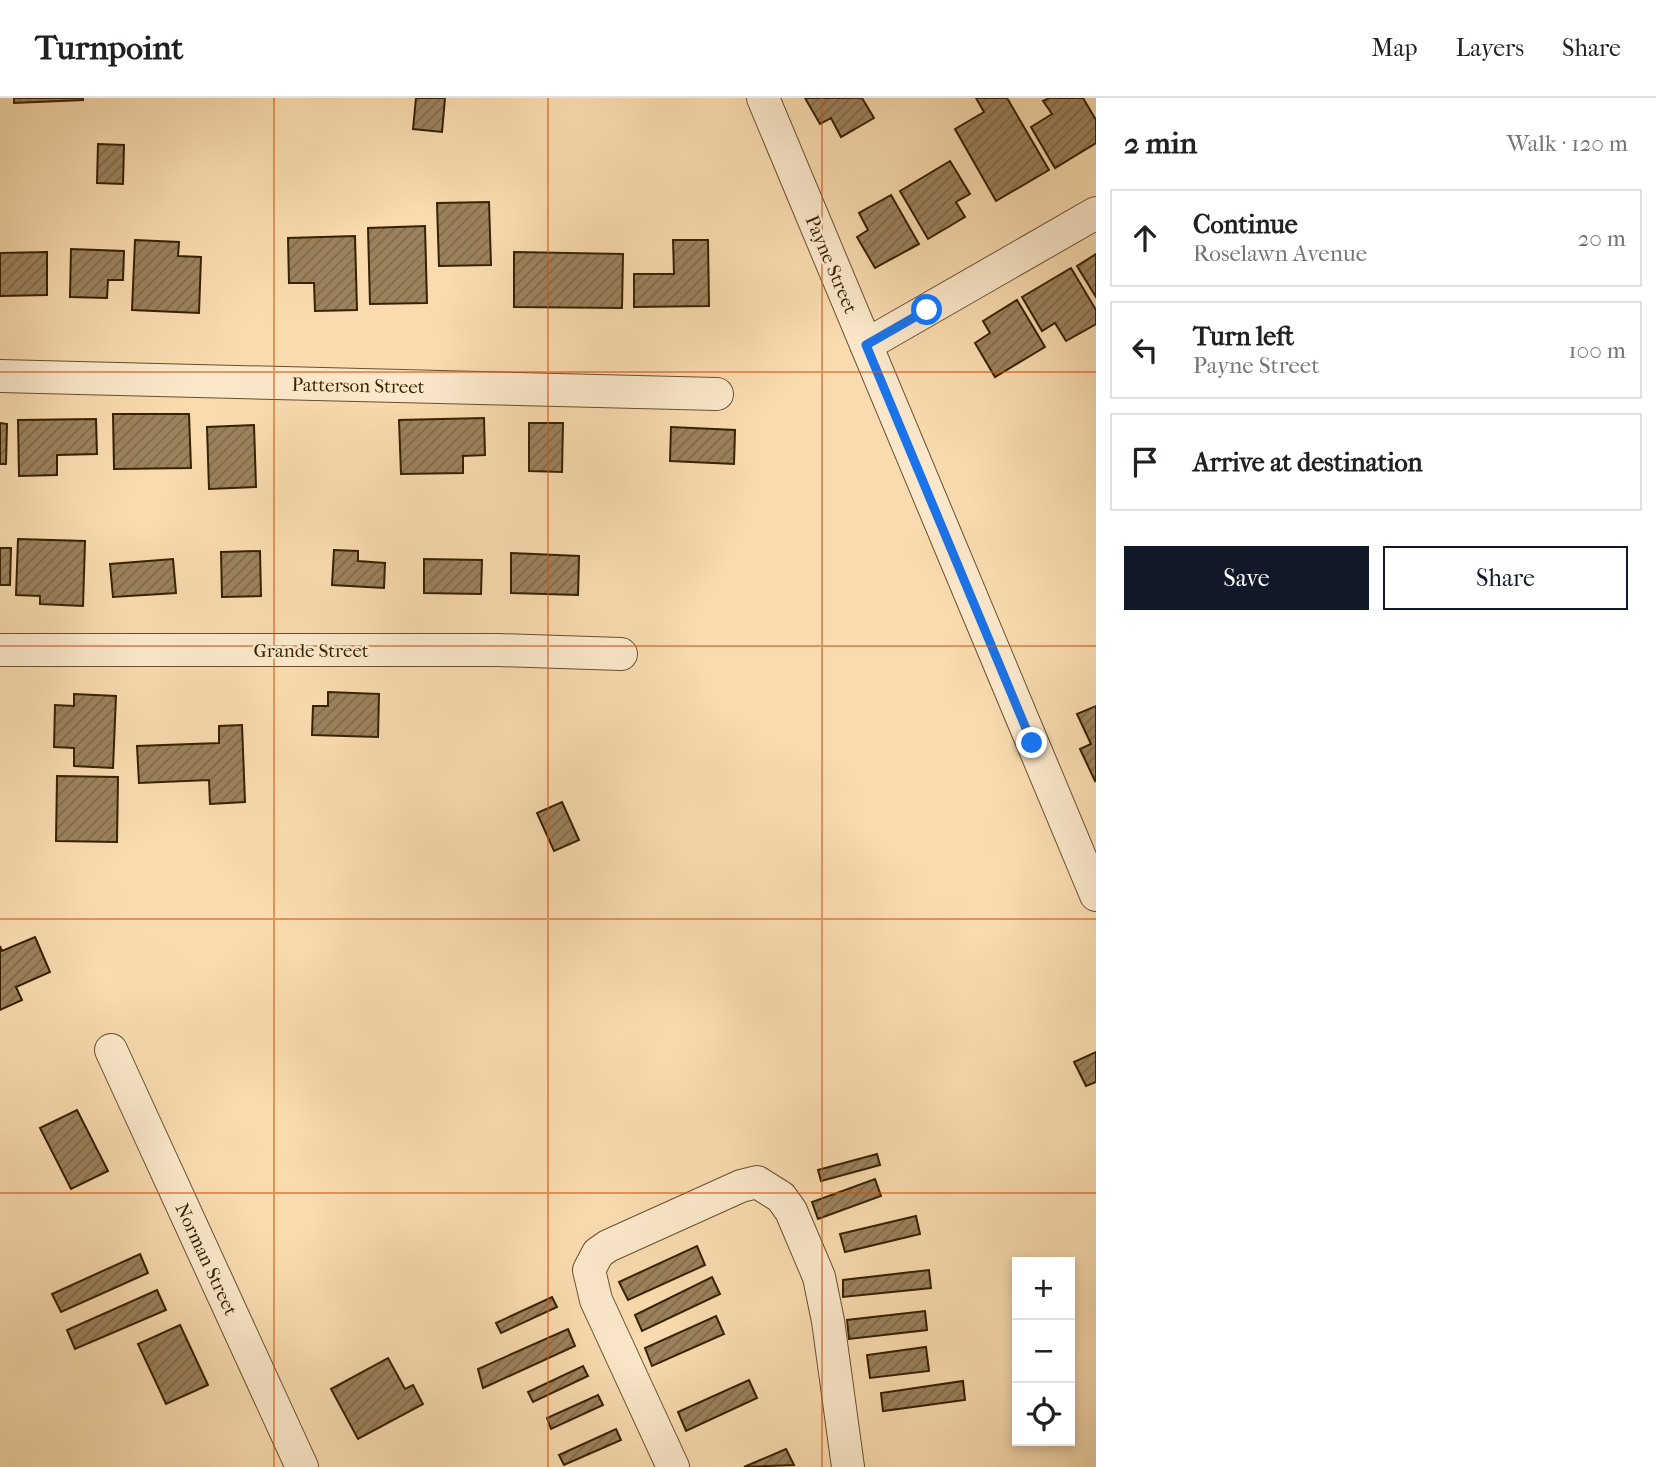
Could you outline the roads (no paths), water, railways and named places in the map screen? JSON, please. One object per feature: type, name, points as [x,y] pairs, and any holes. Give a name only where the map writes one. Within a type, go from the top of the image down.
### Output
[{"type":"street","name":"Payne Street","points":[[763,98],[1096,895]]},
{"type":"street","points":[[866,345],[1096,213]]},
{"type":"street","name":"Patterson Street","points":[[0,376],[717,394]]},
{"type":"street","name":"Grande Street","points":[[0,649],[498,650],[621,654]]},
{"type":"street","name":"Norman Street","points":[[111,1050],[302,1467]]},
{"type":"street","points":[[673,1467],[596,1300],[589,1269],[598,1253],[608,1246],[741,1186],[757,1182],[781,1197],[791,1211],[819,1277],[828,1321],[848,1467]]}]
